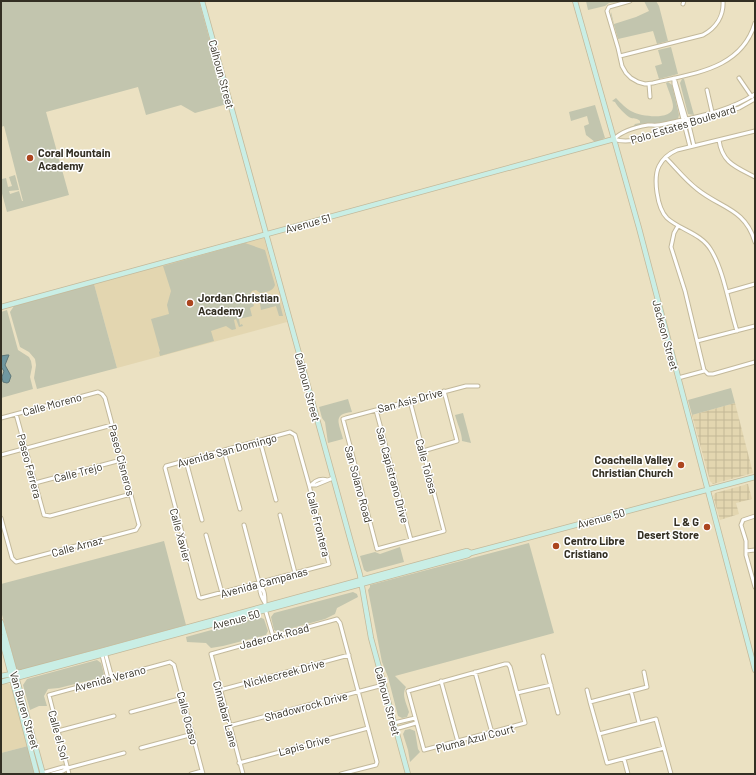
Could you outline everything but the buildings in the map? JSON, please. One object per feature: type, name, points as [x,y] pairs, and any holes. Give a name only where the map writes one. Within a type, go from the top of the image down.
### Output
[{"type":"street","name":"Calhoun Street","points":[[202,1],[266,234],[330,479],[361,582],[371,638],[408,774]]},
{"type":"street","name":"Jackson Street","points":[[575,1],[614,139],[755,670]]},
{"type":"street","points":[[630,1],[609,7],[607,13],[622,66],[629,76],[638,82],[649,84],[713,68],[728,61],[749,39],[755,23]]},
{"type":"street","points":[[620,56],[703,35],[713,28],[720,18],[723,1]]},
{"type":"street","points":[[674,78],[674,84],[692,146]]},
{"type":"street","points":[[739,78],[754,97]]},
{"type":"street","points":[[649,84],[650,97]]},
{"type":"street","points":[[706,90],[712,112]]},
{"type":"street","name":"Polo Estates Boulevard","points":[[754,97],[731,107],[712,112],[685,121],[662,129],[652,136],[622,142],[614,139],[620,134],[632,129],[649,125],[662,125],[685,121],[733,110],[754,97]]},
{"type":"street","points":[[737,331],[727,292],[715,258],[709,247],[701,239],[678,226],[664,214],[660,208],[657,193],[656,174],[658,166],[674,152],[755,130]]},
{"type":"street","name":"Avenue 51","points":[[1,307],[614,139]]},
{"type":"street","points":[[719,140],[720,149],[727,160],[755,177]]},
{"type":"street","points":[[666,158],[698,190],[730,208],[746,223],[755,242]]},
{"type":"street","points":[[678,226],[674,234],[671,247],[685,291],[704,371],[708,374],[713,374],[755,362]]},
{"type":"street","points":[[727,292],[755,284]]},
{"type":"street","points":[[697,342],[755,326]]},
{"type":"street","points":[[678,378],[704,371]]},
{"type":"street","name":"San Asis Drive","points":[[343,419],[444,391],[466,386],[478,386]]},
{"type":"street","points":[[423,451],[457,441],[444,391]]},
{"type":"street","name":"Calle Moreno","points":[[1,418],[98,392],[102,394]]},
{"type":"street","name":"Paseo Cisneros","points":[[102,394],[105,398],[139,527]]},
{"type":"street","name":"Calle Tolosa","points":[[410,401],[444,531],[411,540]]},
{"type":"street","name":"San Capistrano Drive","points":[[376,410],[411,540]]},
{"type":"street","name":"Paseo Ferrera","points":[[16,414],[45,516],[50,516],[131,494]]},
{"type":"street","name":"San Solano Road","points":[[343,419],[377,548],[411,540]]},
{"type":"street","points":[[1,455],[112,425]]},
{"type":"street","name":"Avenida San Domingo","points":[[165,472],[166,466],[290,432],[293,433]]},
{"type":"street","name":"Calle Frontera","points":[[293,433],[295,435],[311,484],[329,564]]},
{"type":"street","points":[[260,441],[276,500]]},
{"type":"street","points":[[224,451],[240,509]]},
{"type":"street","name":"Calle Trejo","points":[[35,483],[121,460]]},
{"type":"street","points":[[186,461],[202,520]]},
{"type":"street","name":"Calle Xavier","points":[[165,472],[199,598]]},
{"type":"street","name":"Avenue 50","points":[[1,682],[13,676],[265,606],[361,582],[467,551],[471,553],[755,477]]},
{"type":"street","points":[[311,484],[316,485],[330,479]]},
{"type":"street","points":[[280,516],[295,573]]},
{"type":"street","points":[[755,516],[745,518],[741,522],[746,541],[746,551],[755,587]]},
{"type":"street","points":[[1,518],[7,540],[1,541]]},
{"type":"street","points":[[244,525],[260,584],[266,598],[265,606],[273,636]]},
{"type":"street","name":"Calle Arnaz","points":[[7,540],[12,558],[16,562],[136,530],[139,527]]},
{"type":"street","points":[[1,536],[6,535]]},
{"type":"street","points":[[206,535],[222,593]]},
{"type":"street","points":[[746,551],[755,550]]},
{"type":"street","name":"Avenida Campanas","points":[[199,598],[260,584],[329,564]]},
{"type":"street","name":"Jaderock Road","points":[[211,654],[338,619],[349,655]]},
{"type":"street","name":"Van Buren Street","points":[[1,622],[13,676]]},
{"type":"street","name":"Van Buren Street","points":[[1,637],[41,774]]},
{"type":"street","points":[[103,652],[110,678]]},
{"type":"street","name":"Cinnabar Lane","points":[[211,654],[242,774]]},
{"type":"street","points":[[341,774],[377,764],[349,655]]},
{"type":"street","name":"Nicklecreek Drive","points":[[220,690],[349,655]]},
{"type":"street","points":[[543,656],[558,713]]},
{"type":"street","name":"Avenida Verano","points":[[49,695],[172,662]]},
{"type":"street","name":"Calle Ocaso","points":[[172,662],[203,772]]},
{"type":"street","points":[[395,729],[416,724],[408,691],[441,681],[508,664],[517,694],[551,684]]},
{"type":"street","points":[[475,672],[492,733]]},
{"type":"street","points":[[590,702],[647,687],[644,672]]},
{"type":"street","name":"Avenue 50","points":[[1,676],[13,676]]},
{"type":"street","points":[[441,681],[458,742]]},
{"type":"street","name":"Shadowrock Drive","points":[[230,726],[383,685]]},
{"type":"street","points":[[587,690],[607,763],[664,748]]},
{"type":"street","points":[[631,691],[639,723]]},
{"type":"street","name":"Pluma Azul Court","points":[[416,724],[424,750],[492,733],[525,723],[517,694]]},
{"type":"street","name":"Calle el Sol","points":[[49,695],[69,774]]},
{"type":"street","points":[[131,712],[183,698]]},
{"type":"street","points":[[58,731],[114,716]]},
{"type":"street","points":[[394,723],[415,718]]},
{"type":"street","points":[[599,734],[656,719],[671,774]]},
{"type":"street","name":"Lapis Drive","points":[[240,763],[368,728]]},
{"type":"street","points":[[141,748],[193,734]]},
{"type":"street","points":[[52,774],[64,771],[68,768],[124,753]]},
{"type":"street","points":[[624,759],[628,774]]},
{"type":"street","points":[[41,774],[63,767],[68,768]]},
{"type":"street","points":[[191,774],[203,772]]},
{"type":"shaded area","name":"Jordan Christian Academy","points":[[264,238],[287,322],[117,368],[94,284]]},
{"type":"shaded area","points":[[735,403],[753,473],[713,484],[710,481],[692,415]]},
{"type":"shaded area","points":[[748,484],[752,499],[736,503],[739,514],[720,520],[713,496],[715,493]]},
{"type":"shaded area","points":[[6,683],[11,685],[28,746],[1,753],[1,684]]},
{"type":"green space","points":[[1,1],[199,1],[227,104],[195,113],[181,105],[146,115],[138,87],[46,112],[69,195],[7,212],[1,190],[1,178],[6,178],[8,187],[12,186],[9,177],[15,175],[19,190],[9,191],[10,194],[19,191],[23,201],[4,126],[1,127]]},
{"type":"green space","points":[[586,1],[620,2],[609,3],[605,6],[588,10]]},
{"type":"green space","points":[[644,1],[656,1],[659,6],[668,41],[657,44],[653,31],[618,39],[611,15],[611,12],[614,24],[636,17],[649,11]]},
{"type":"green space","points":[[671,47],[678,74],[659,79],[655,66],[662,64],[658,50]]},
{"type":"green space","points":[[682,79],[684,79],[694,115],[688,114],[680,83]]},
{"type":"green space","points":[[668,82],[672,85],[679,115],[678,119],[662,123],[648,123],[633,127],[635,124],[640,123],[640,121],[629,117],[615,102],[612,101],[616,98],[624,106],[637,114],[662,116],[671,111],[673,107],[666,83]]},
{"type":"green space","points":[[595,105],[605,138],[595,142],[586,135],[584,126],[589,124],[587,116],[571,121],[569,112]]},
{"type":"green space","points":[[245,243],[265,250],[275,285],[274,287],[271,290],[260,293],[256,290],[252,291],[250,294],[254,306],[250,308],[252,316],[239,319],[240,325],[242,324],[243,326],[239,327],[236,319],[234,320],[236,329],[232,330],[226,326],[211,331],[214,341],[160,356],[151,319],[169,314],[167,305],[171,291],[163,266]]},
{"type":"green space","points":[[94,284],[117,368],[37,389],[34,378],[36,365],[35,359],[29,352],[20,347],[10,312],[14,306]]},
{"type":"green space","points":[[274,297],[279,300],[283,316],[279,316],[276,306],[261,310],[261,301]]},
{"type":"green space","points":[[7,310],[18,350],[29,357],[31,361],[32,367],[30,377],[33,389],[1,398],[1,312]]},
{"type":"green space","points":[[731,388],[735,403],[692,415],[688,400]]},
{"type":"green space","points":[[348,399],[352,412],[341,415],[338,421],[343,439],[328,443],[325,422],[322,418],[319,407]]},
{"type":"green space","points":[[463,413],[471,443],[462,441],[455,415]]},
{"type":"green space","points":[[164,541],[186,625],[17,671],[1,611],[1,584]]},
{"type":"green space","points":[[529,543],[554,633],[395,676],[406,687],[404,696],[409,712],[407,717],[402,718],[398,716],[388,677],[382,662],[368,590],[370,585]]},
{"type":"green space","points":[[400,547],[404,562],[367,572],[364,570],[360,556],[375,552],[380,554]]},
{"type":"green space","points":[[353,592],[357,594],[358,597],[337,608],[335,614],[325,619],[278,632],[274,630],[271,617],[274,613]]},
{"type":"green space","points":[[259,617],[264,619],[268,631],[266,635],[211,648],[206,643],[187,642],[186,637]]},
{"type":"green space","points":[[97,660],[101,663],[104,674],[103,677],[59,688],[48,689],[44,696],[47,706],[39,706],[30,710],[23,685],[27,679]]},
{"type":"green space","points":[[410,729],[415,731],[418,749],[420,752],[410,762],[403,734],[405,730]]},
{"type":"green space","points":[[28,746],[35,774],[1,774],[1,753]]},
{"type":"water","points":[[9,355],[5,365],[11,376],[9,382],[7,383],[3,382],[2,377],[4,371],[1,367],[1,356]]},
{"type":"place","name":"Coral Mountain Academy","points":[[30,158]]},
{"type":"place","name":"Jordan Christian Academy","points":[[190,303]]},
{"type":"place","name":"Coachella Valley Christian Church","points":[[681,465]]},
{"type":"place","name":"L & G Desert Store","points":[[707,527]]},
{"type":"place","name":"Centro Libre Cristiano","points":[[556,546]]}]
